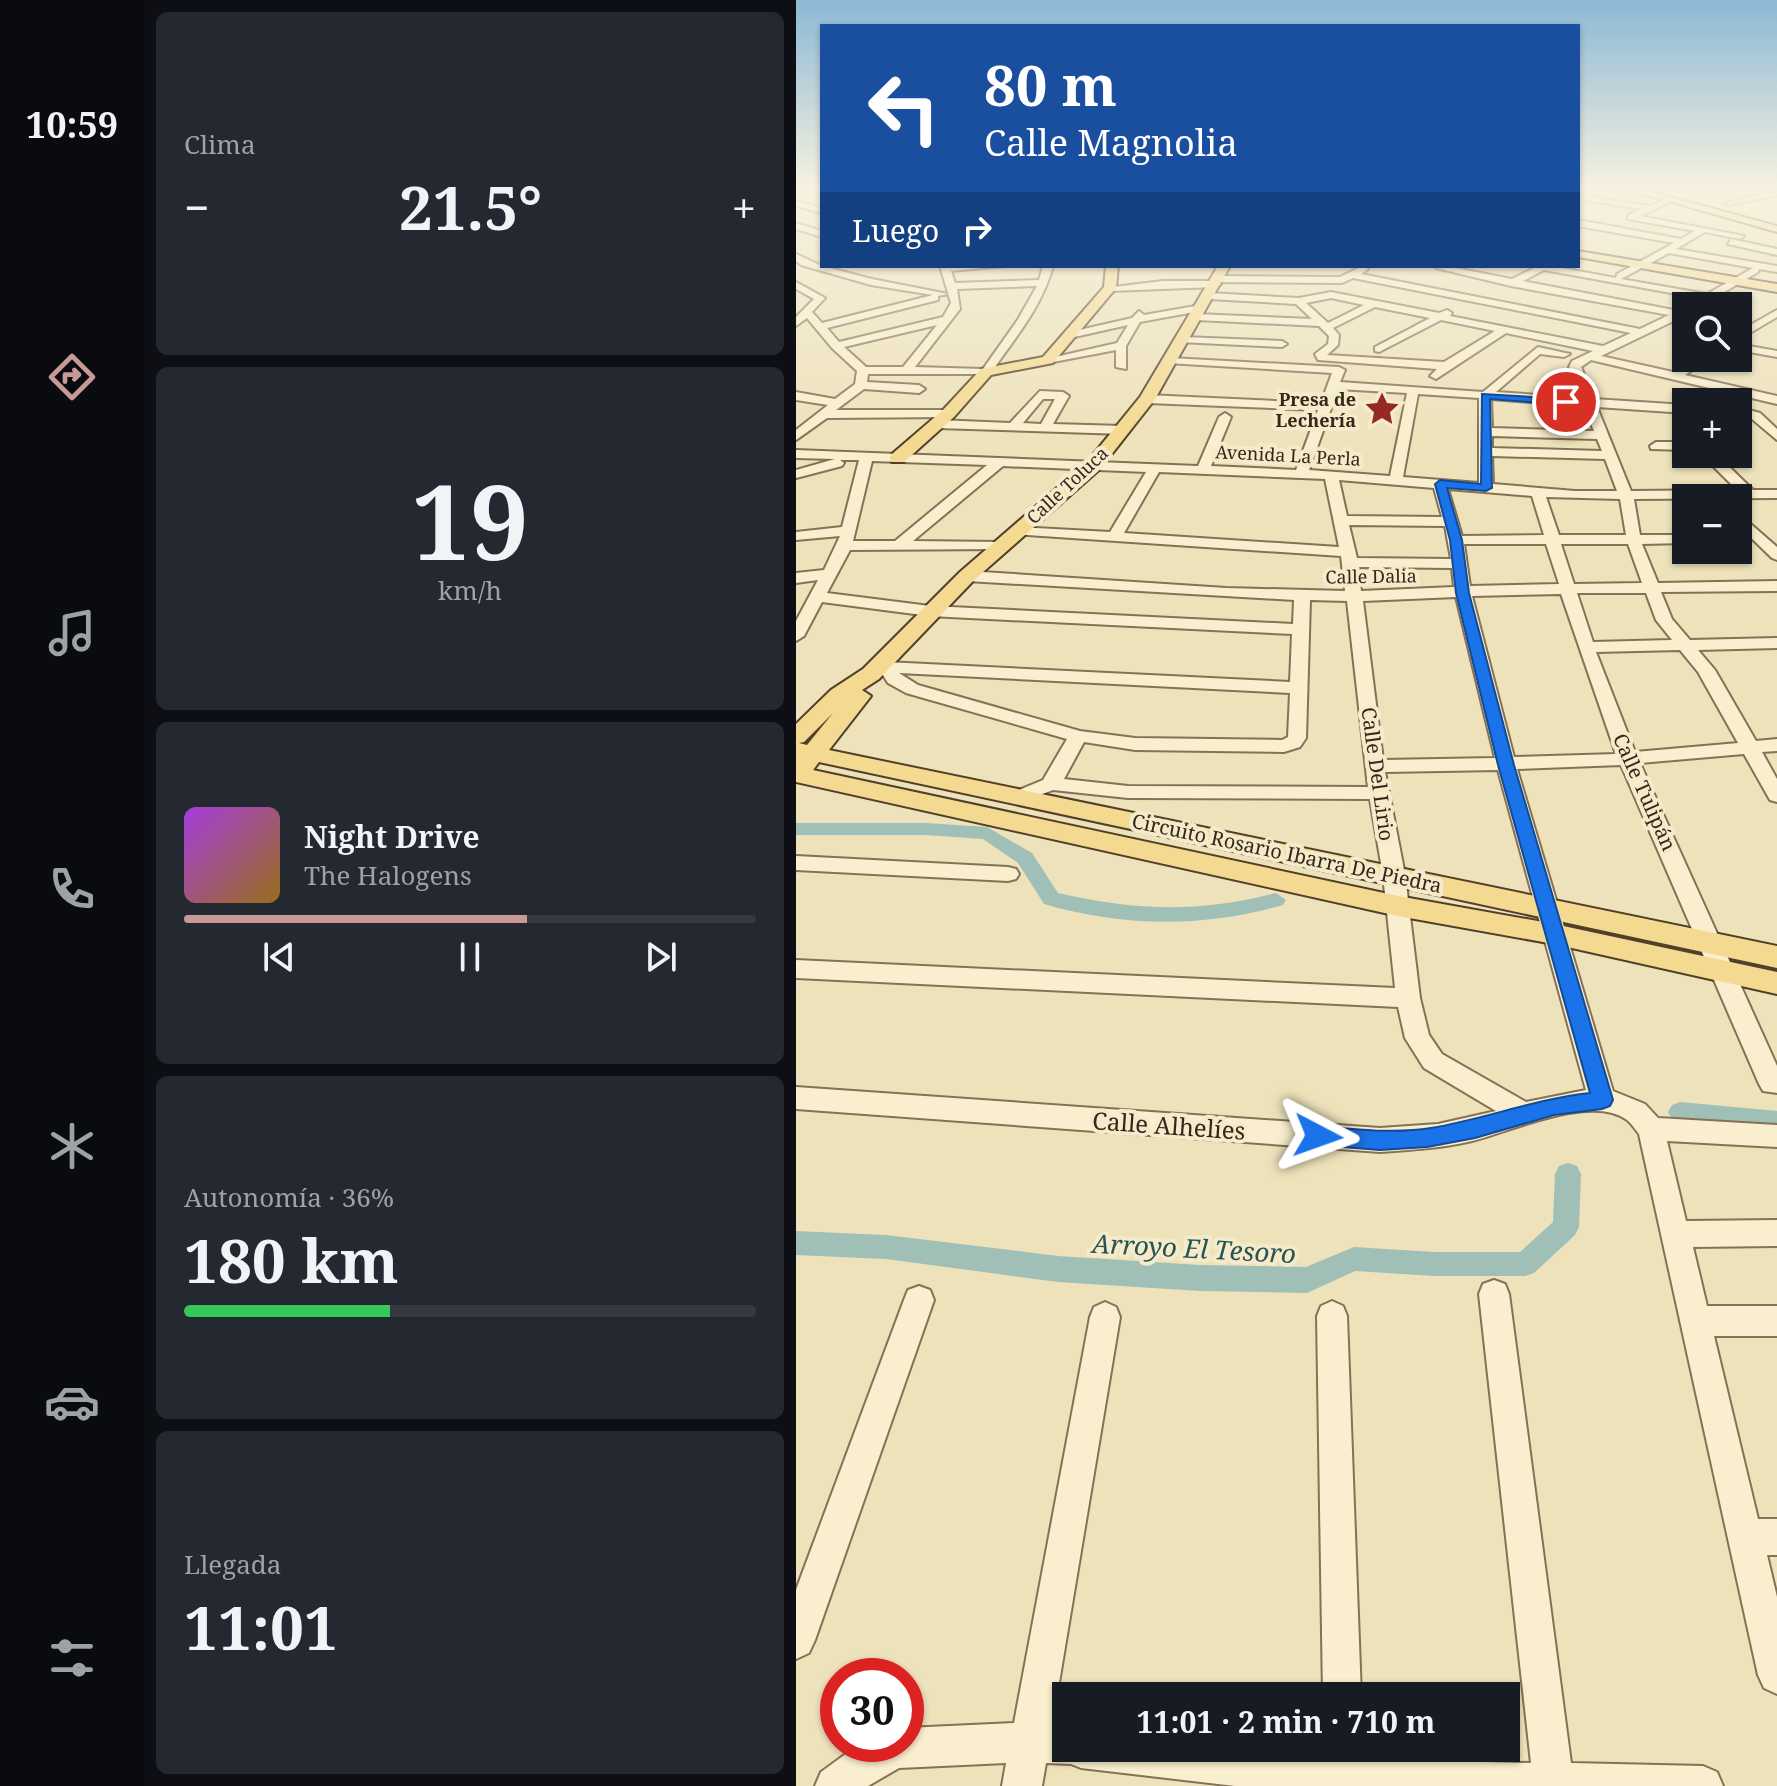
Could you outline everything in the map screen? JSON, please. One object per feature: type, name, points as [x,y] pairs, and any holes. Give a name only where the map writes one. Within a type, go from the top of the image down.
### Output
[{"type":"main road","points":[[898,458],[942,419],[986,372],[1048,360],[1110,288],[1112,271]]},
{"type":"main road","points":[[1686,271],[1777,288]]},
{"type":"main road","name":"Calle Toluca","points":[[799,760],[858,700],[879,669],[930,611],[1094,465],[1147,399],[1211,292]]},
{"type":"main road","points":[[799,760],[1094,826],[1398,906],[1550,921],[1777,983]]},
{"type":"main road","name":"Circuito Rosario Ibarra De Piedra","points":[[799,760],[1021,796],[1094,826],[1394,875],[1550,921],[1712,942],[1777,957]]},
{"type":"street","points":[[834,271],[871,282],[950,288],[1045,283]]},
{"type":"street","points":[[906,371],[948,319],[956,303],[946,271]]},
{"type":"street","points":[[807,312],[836,346],[863,370],[986,372],[1045,283],[1047,271]]},
{"type":"street","points":[[1070,335],[1136,320],[1211,292],[1335,280],[1358,271]]},
{"type":"street","points":[[1110,288],[1161,281],[1326,325],[1435,271]]},
{"type":"street","points":[[1463,271],[1672,311]]},
{"type":"street","points":[[1379,349],[1532,271]]},
{"type":"street","points":[[1569,271],[1680,292]]},
{"type":"street","points":[[1573,302],[1630,271]]},
{"type":"street","points":[[1716,292],[1751,271]]},
{"type":"street","points":[[1352,275],[1641,332]]},
{"type":"street","points":[[934,278],[950,288]]},
{"type":"street","points":[[1148,296],[1161,281]]},
{"type":"street","points":[[796,285],[816,296]]},
{"type":"street","points":[[880,298],[904,303],[924,302],[950,288]]},
{"type":"street","points":[[796,292],[816,296]]},
{"type":"street","points":[[1211,292],[1299,301],[1316,300],[1328,295],[1602,349]]},
{"type":"street","points":[[796,323],[816,296]]},
{"type":"street","points":[[1299,301],[1326,325],[1335,340],[1330,349],[1321,354],[1322,358],[1446,366]]},
{"type":"street","points":[[820,327],[875,315],[904,303]]},
{"type":"street","points":[[1122,367],[1121,346],[1142,308]]},
{"type":"street","points":[[1551,314],[1562,308]]},
{"type":"street","points":[[1752,328],[1777,313]]},
{"type":"street","points":[[1583,360],[1672,318]]},
{"type":"street","points":[[836,346],[948,319]]},
{"type":"street","points":[[1396,479],[1417,391],[1446,366],[1505,329]]},
{"type":"street","points":[[1183,340],[1282,344]]},
{"type":"street","points":[[1048,360],[1069,361],[1121,346]]},
{"type":"street","points":[[1485,396],[1538,350],[1677,375],[1777,401]]},
{"type":"street","points":[[1752,350],[1777,354]]},
{"type":"street","points":[[1583,360],[1593,405],[1626,495],[1634,541],[1664,620],[1706,670],[1777,796]]},
{"type":"street","points":[[1171,361],[1339,370],[1301,474]]},
{"type":"street","points":[[861,385],[863,370]]},
{"type":"street","points":[[1677,375],[1682,372]]},
{"type":"street","points":[[798,433],[861,385],[919,389]]},
{"type":"street","points":[[1334,385],[1672,412]]},
{"type":"street","points":[[1662,393],[1672,406]]},
{"type":"street","points":[[1014,426],[1040,395],[1063,396],[1045,427]]},
{"type":"street","points":[[796,396],[836,403]]},
{"type":"street","points":[[1485,396],[1486,488]]},
{"type":"street","points":[[1147,399],[1326,407]]},
{"type":"street","points":[[1756,416],[1777,401]]},
{"type":"street","points":[[821,414],[1123,430]]},
{"type":"street","points":[[1752,415],[1777,436]]},
{"type":"street","points":[[1203,470],[1225,417]]},
{"type":"street","points":[[1486,432],[1603,435]]},
{"type":"street","points":[[1656,446],[1672,446]]},
{"type":"street","points":[[1486,452],[1612,455]]},
{"type":"street","name":"Avenida La Perla","points":[[796,454],[1331,475],[1538,493],[1672,496]]},
{"type":"street","points":[[796,474],[863,457],[847,538],[798,628]]},
{"type":"street","points":[[899,545],[1001,461]]},
{"type":"street","points":[[1114,538],[1155,468]]},
{"type":"street","points":[[1722,468],[1739,484]]},
{"type":"street","name":"Calle Del Lirio","points":[[1331,475],[1349,557],[1374,766],[1394,875],[1408,998],[1417,1038],[1433,1061],[1522,1113]]},
{"type":"street","points":[[1440,484],[1454,531],[1463,593],[1506,765],[1550,921],[1629,1112],[1673,1234],[1694,1321],[1761,1537],[1777,1675]]},
{"type":"street","name":"Calle Tulipán","points":[[1538,493],[1586,647],[1628,759],[1712,942],[1772,1084]]},
{"type":"street","name":"Avenida La Perla","points":[[1752,495],[1777,494]]},
{"type":"street","points":[[1340,520],[1554,542],[1672,540]]},
{"type":"street","points":[[1017,531],[1459,564]]},
{"type":"street","points":[[1752,531],[1777,555]]},
{"type":"street","points":[[796,536],[847,538],[899,545],[1000,546]]},
{"type":"street","points":[[1752,537],[1758,537]]},
{"type":"street","points":[[796,578],[829,574]]},
{"type":"street","name":"Calle Dalia","points":[[967,576],[1302,598],[1777,586]]},
{"type":"street","points":[[817,597],[930,611],[1299,629]]},
{"type":"street","points":[[879,669],[912,689],[1078,736],[1135,744],[1284,746],[1297,738],[1302,598]]},
{"type":"street","points":[[1586,647],[1777,643]]},
{"type":"street","points":[[879,669],[1297,688]]},
{"type":"street","points":[[1051,784],[1078,736]]},
{"type":"street","points":[[1374,766],[1506,765],[1628,759],[1777,745]]},
{"type":"street","points":[[1021,796],[1051,784],[1128,792],[1379,793]]},
{"type":"street","points":[[796,863],[1008,874]]},
{"type":"street","points":[[796,969],[1408,998]]},
{"type":"street","name":"Calle Alhelíes","points":[[796,1098],[1380,1140],[1439,1136],[1475,1129],[1522,1113],[1629,1112],[1777,1136]]},
{"type":"street","points":[[1673,1234],[1777,1233]]},
{"type":"street","points":[[1494,1294],[1554,1785]]},
{"type":"street","points":[[796,1640],[919,1300]]},
{"type":"street","points":[[1332,1316],[1342,1682]]},
{"type":"street","points":[[1022,1786],[1048,1744],[1105,1317]]},
{"type":"street","points":[[1694,1321],[1777,1321]]},
{"type":"street","points":[[835,1786],[872,1759],[899,1748],[1048,1744]]},
{"type":"street","points":[[1241,1762],[1554,1785],[1703,1786]]},
{"type":"waterway","points":[[796,829],[926,829],[987,833],[1025,858],[1051,899],[1137,915],[1190,916],[1276,900]]},
{"type":"waterway","name":"Arroyo El Tesoro","points":[[1680,1112],[1777,1121]]},
{"type":"waterway","name":"Arroyo El Tesoro","points":[[796,1243],[886,1247],[1058,1269],[1200,1278],[1307,1280],[1354,1259],[1434,1264],[1525,1264],[1566,1227],[1568,1174]]},
{"type":"place","name":"Presa de Lechería","points":[[1382,409]]},
{"type":"route","points":[[1318,1136],[1380,1140],[1427,1138],[1475,1129],[1554,1106],[1602,1100],[1506,765],[1463,593],[1456,540],[1440,484],[1486,488],[1485,396],[1566,402]]}]
